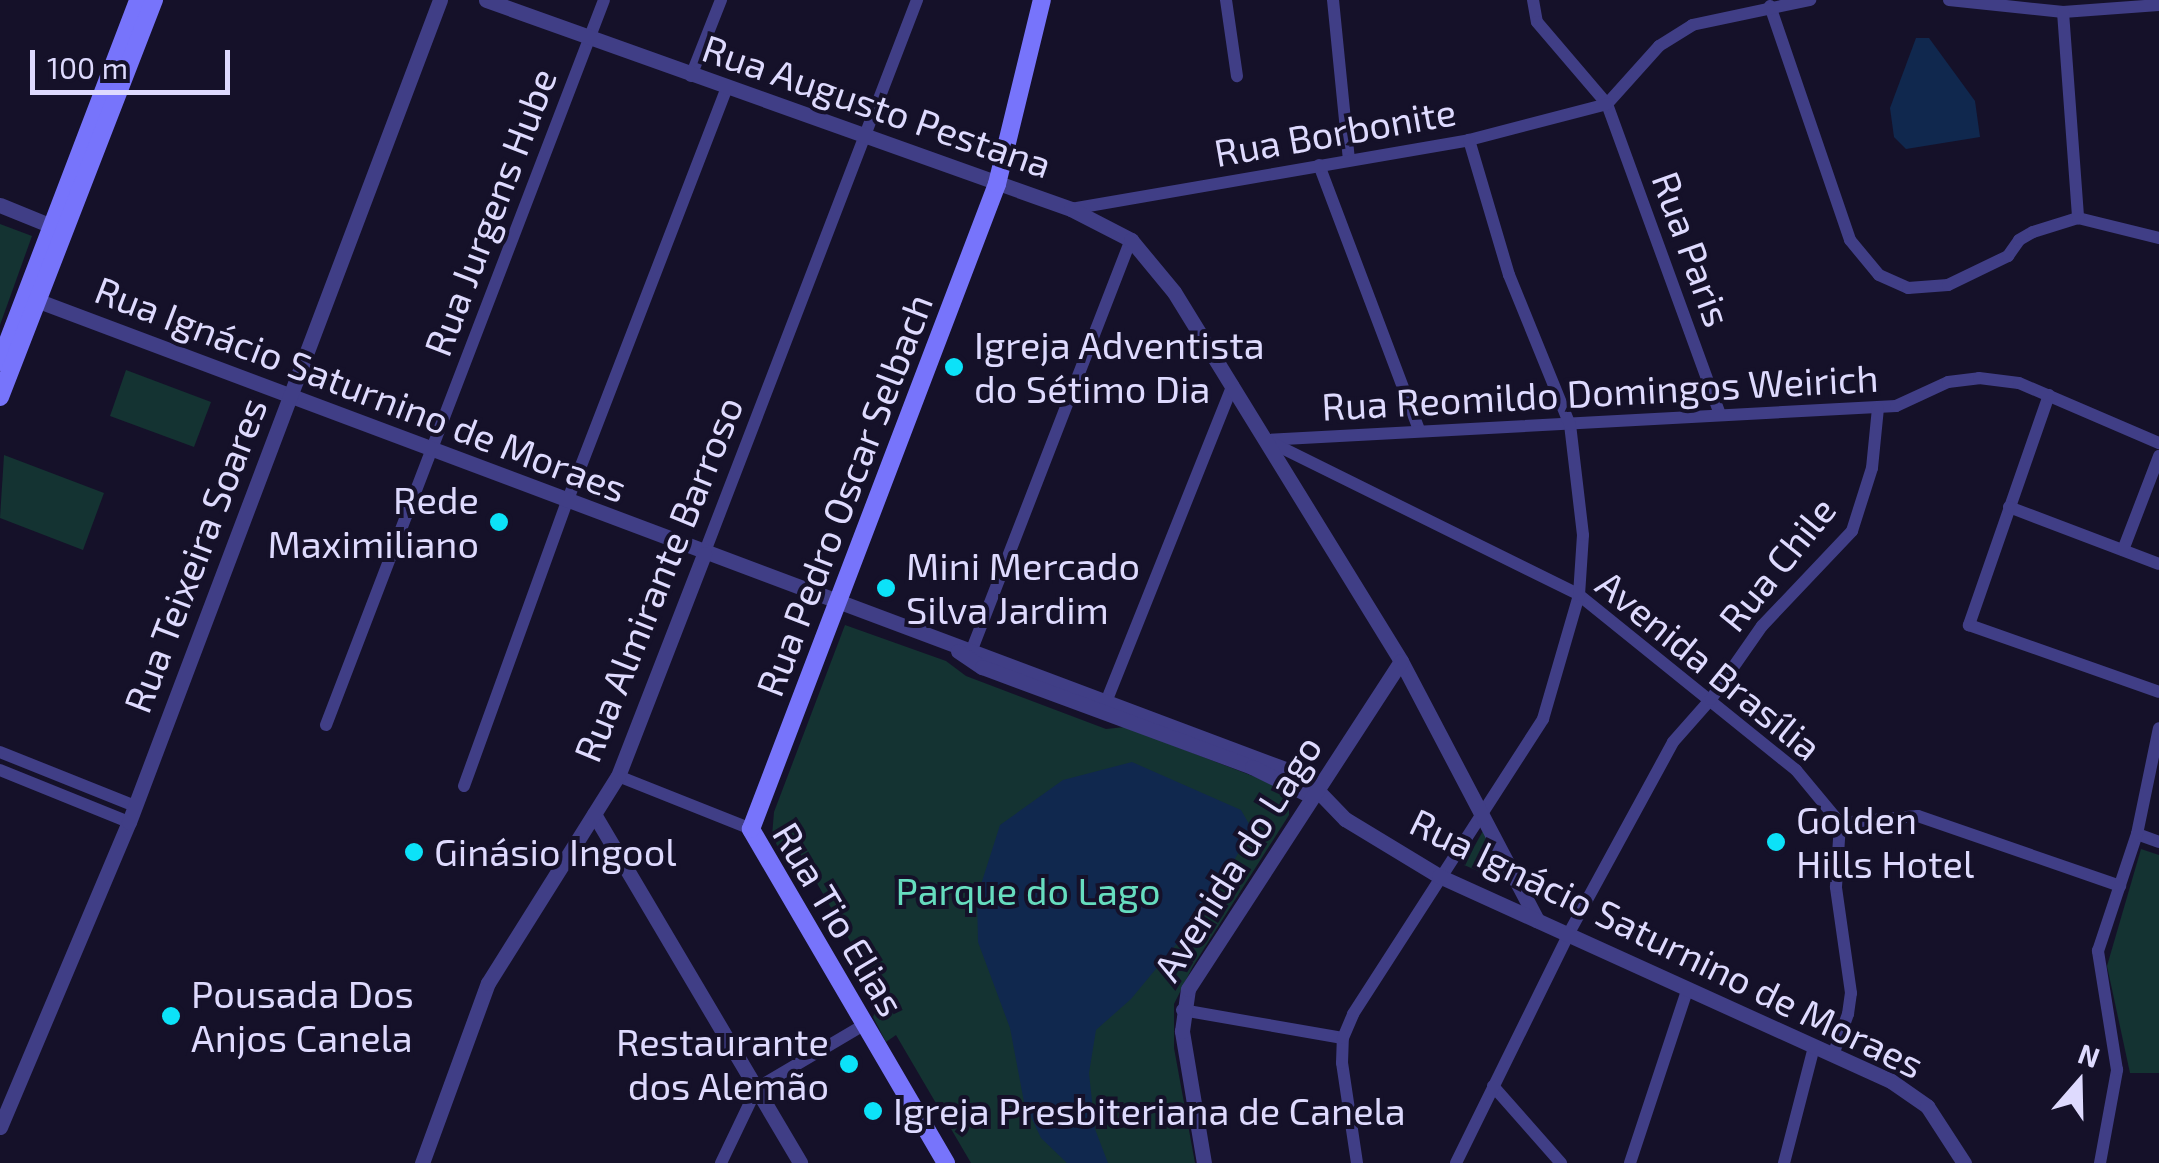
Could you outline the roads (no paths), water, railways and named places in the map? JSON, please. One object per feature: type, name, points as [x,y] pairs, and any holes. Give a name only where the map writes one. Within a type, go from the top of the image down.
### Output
[{"type":"main road","points":[[0,397],[3,372],[138,0]]},
{"type":"main road","points":[[57,228],[154,0]]},
{"type":"main road","name":"Rua Pedro Oscar Selbach","points":[[751,829],[997,184],[1042,0]]},
{"type":"main road","name":"Rua Tio Elias","points":[[751,829],[946,1163]]},
{"type":"street","name":"Rua Teixeira Soares","points":[[0,1127],[132,814],[440,0]]},
{"type":"street","name":"Rua Augusto Pestana","points":[[486,0],[1071,209],[1131,240]]},
{"type":"street","name":"Rua Jurgens Hube","points":[[326,725],[604,0]]},
{"type":"street","points":[[691,76],[721,0]]},
{"type":"street","name":"Rua Almirante Barroso","points":[[422,1163],[488,983],[618,776],[917,0]]},
{"type":"street","points":[[1226,0],[1238,76]]},
{"type":"street","points":[[1332,0],[1349,160]]},
{"type":"street","points":[[1533,0],[1536,22],[1607,104],[1658,46],[1692,24],[1810,0]]},
{"type":"street","points":[[1949,0],[2063,12],[2159,5]]},
{"type":"street","points":[[1770,6],[1850,240],[1879,275],[1920,290],[1948,285],[2008,256],[2019,240],[2033,232],[2078,218],[2159,238]]},
{"type":"street","points":[[2063,12],[2078,218]]},
{"type":"street","points":[[464,786],[567,502],[727,88]]},
{"type":"street","name":"Rua Borbonite","points":[[1071,209],[1469,140],[1607,104]]},
{"type":"street","name":"Rua Paris","points":[[1607,104],[1720,415]]},
{"type":"street","points":[[1357,1163],[1342,1063],[1343,1038],[1363,995],[1544,719],[1580,596],[1583,535],[1570,425],[1509,275],[1469,140]]},
{"type":"street","points":[[1319,165],[1419,430]]},
{"type":"street","points":[[0,205],[57,228]]},
{"type":"street","points":[[965,653],[1131,240],[1174,292],[1400,661],[1537,920]]},
{"type":"street","name":"Rua Ignácio Saturnino de Moraes","points":[[31,298],[1174,731],[1280,778],[1316,795],[1344,819],[1439,876],[1891,1081],[1928,1106],[1964,1163]]},
{"type":"street","name":"Rua Reomildo Domingos Weirich","points":[[1266,440],[1878,408],[1913,400],[1963,379],[2019,383],[2159,443]]},
{"type":"street","points":[[1104,705],[1233,385]]},
{"type":"street","points":[[2049,395],[1969,626],[2159,692]]},
{"type":"street","name":"Rua Chile","points":[[1456,1163],[1569,933],[1673,742],[1710,699],[1762,626],[1852,531],[1872,468],[1878,408]]},
{"type":"street","name":"Avenida Brasília","points":[[1266,440],[1580,596],[1796,770],[1840,823]]},
{"type":"street","points":[[2123,550],[2159,456]]},
{"type":"street","points":[[2009,507],[2159,564]]},
{"type":"street","name":"Avenida do Lago","points":[[1204,1163],[1182,1010],[1197,970],[1316,795],[1400,661]]},
{"type":"street","points":[[2100,1163],[2117,1070],[2098,951],[2137,834],[2159,728]]},
{"type":"street","points":[[0,752],[132,814]]},
{"type":"street","points":[[26,781],[32,765]]},
{"type":"street","points":[[0,770],[132,814]]},
{"type":"street","name":"Rua Tio Elias","points":[[618,776],[751,829]]},
{"type":"street","points":[[594,814],[800,1163]]},
{"type":"street","points":[[1833,1055],[1851,993],[1836,886],[1840,823],[1918,816],[2120,886]]},
{"type":"street","points":[[2137,834],[2159,842]]},
{"type":"street","points":[[1630,1163],[1688,988]]},
{"type":"street","points":[[1182,1010],[1343,1038]]},
{"type":"street","points":[[721,1163],[756,1088],[867,1023]]},
{"type":"street","points":[[1784,1163],[1814,1047]]},
{"type":"street","points":[[1493,1086],[1561,1163]]},
{"type":"water","points":[[1916,38],[1929,38],[1975,101],[1980,137],[1906,149],[1894,137],[1890,108]]},
{"type":"water","name":"Parque do Lago","points":[[1132,762],[1241,810],[1252,829],[1208,906],[1131,999],[1096,1030],[1089,1073],[1095,1129],[1108,1163],[1067,1163],[1041,1138],[1024,1102],[1010,1028],[978,942],[977,897],[1000,825],[1063,780]]},
{"type":"place","name":"Igreja Adventista do Sétimo Dia","points":[[954,367]]},
{"type":"place","name":"Rede Maximiliano","points":[[499,522]]},
{"type":"place","name":"Mini Mercado Silva Jardim","points":[[886,588]]},
{"type":"place","name":"Golden Hills Hotel","points":[[1776,842]]},
{"type":"place","name":"Ginásio Ingool","points":[[414,852]]},
{"type":"place","name":"Pousada Dos Anjos Canela","points":[[171,1016]]},
{"type":"place","name":"Restaurante dos Alemão","points":[[849,1064]]},
{"type":"place","name":"Igreja Presbiteriana de Canela","points":[[873,1111]]}]
